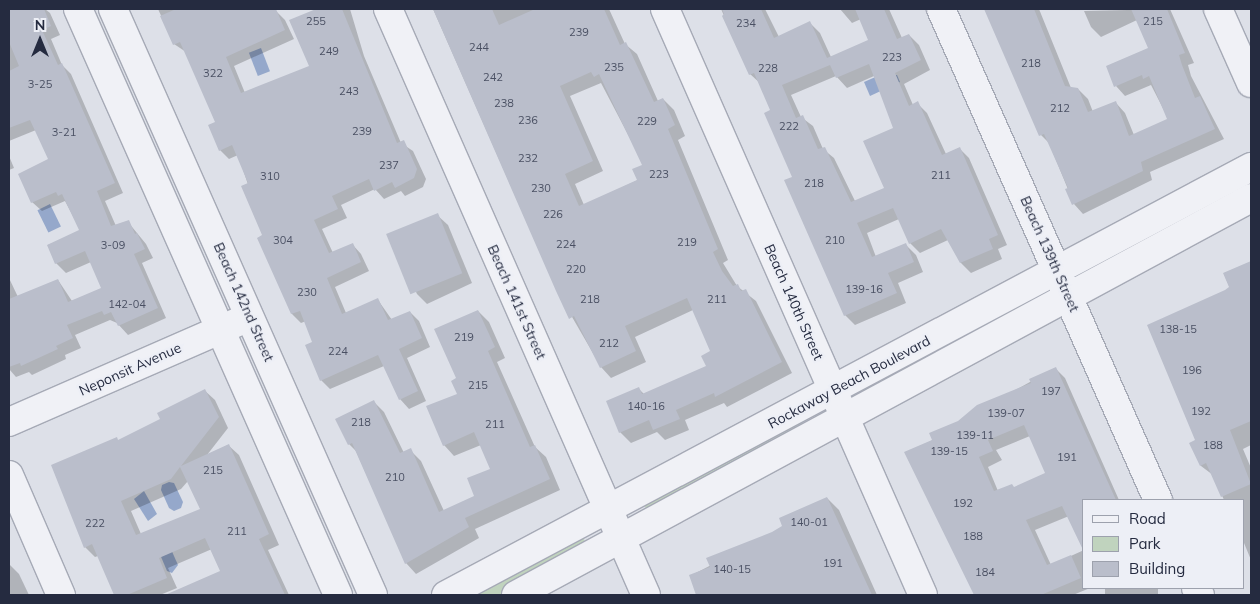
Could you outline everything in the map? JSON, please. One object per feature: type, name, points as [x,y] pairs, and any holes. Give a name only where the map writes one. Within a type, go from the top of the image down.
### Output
[{"type":"street","points":[[78,9],[338,595]]},
{"type":"street","name":"Beach 142nd Street","points":[[113,9],[373,595]]},
{"type":"street","name":"Beach 141st Street","points":[[388,9],[646,595]]},
{"type":"street","name":"Beach 140th Street","points":[[665,9],[924,595]]},
{"type":"street","name":"Beach 139th Street","points":[[941,9],[1158,499]]},
{"type":"street","points":[[1218,9],[1251,84]]},
{"type":"street","name":"Rockaway Beach Boulevard","points":[[446,595],[608,511],[1251,167]]},
{"type":"street","name":"Rockaway Beach Boulevard","points":[[516,595],[1068,295],[1251,198]]},
{"type":"street","name":"Neponsit Avenue","points":[[9,422],[250,316]]},
{"type":"street","points":[[9,475],[62,595]]},
{"type":"green space","points":[[1036,293],[1039,299],[863,393],[860,391],[859,388]]},
{"type":"green space","points":[[799,417],[806,430],[649,514],[642,501]]},
{"type":"green space","points":[[580,532],[588,547],[499,595],[463,595]]},
{"type":"water","points":[[261,48],[270,71],[258,76],[249,53]]},
{"type":"water","points":[[880,75],[897,75],[900,82],[870,96],[864,82]]},
{"type":"water","points":[[50,204],[61,226],[48,233],[37,210]]},
{"type":"water","points":[[169,482],[174,483],[183,502],[181,508],[174,511],[169,508],[161,490],[162,485]]},
{"type":"water","points":[[144,491],[157,514],[148,521],[134,499]]},
{"type":"water","points":[[170,547],[178,565],[172,573],[167,571],[159,552]]},
{"type":"building","points":[[9,9],[44,9],[51,26],[42,30],[58,65],[62,63],[115,183],[97,191],[111,226],[129,220],[135,234],[137,233],[145,249],[134,254],[158,308],[118,326],[111,312],[104,315],[102,311],[67,325],[73,338],[56,346],[58,349],[21,366],[20,363],[9,367],[9,299],[58,279],[68,302],[101,288],[85,251],[55,264],[47,245],[79,230],[62,194],[58,196],[56,192],[31,203],[18,174],[48,159],[30,120],[9,128],[9,71],[19,66],[9,42]]},
{"type":"building","points":[[176,9],[276,9],[285,30],[226,57],[241,93],[309,66],[289,20],[316,9],[342,9],[397,143],[404,140],[417,169],[414,178],[395,188],[392,182],[374,191],[369,179],[332,196],[338,209],[314,220],[329,253],[353,243],[361,262],[327,278],[342,314],[378,298],[388,320],[410,311],[422,338],[399,349],[418,391],[399,400],[378,355],[320,381],[305,345],[312,342],[300,311],[291,314],[257,238],[262,235],[241,186],[248,183],[232,145],[219,151],[208,125],[215,122],[180,42],[173,45],[160,16]]},
{"type":"building","points":[[433,9],[492,9],[499,25],[535,9],[604,9],[620,45],[626,42],[654,102],[663,98],[675,125],[668,129],[718,249],[713,252],[722,271],[733,286],[738,284],[741,291],[746,289],[782,362],[715,397],[714,393],[676,410],[680,419],[653,430],[649,420],[619,433],[606,401],[639,387],[642,394],[706,366],[701,356],[710,351],[687,298],[625,326],[636,351],[600,368],[574,316],[569,319]],"holes":[[[591,72],[594,77],[599,74],[642,165],[632,169],[637,180],[579,206],[565,174],[593,161],[560,86]]]},
{"type":"building","points":[[722,9],[761,9],[774,38],[810,21],[827,58],[868,40],[855,9],[884,9],[897,39],[909,34],[921,60],[895,73],[909,106],[918,101],[942,155],[960,147],[998,235],[989,239],[993,249],[960,263],[941,229],[909,244],[893,208],[857,223],[872,257],[906,243],[914,262],[888,273],[897,293],[844,316],[784,180],[792,177],[764,113],[770,110],[754,73],[749,75],[722,16],[724,14]],"holes":[[[869,64],[893,128],[863,141],[884,188],[851,202],[825,147],[818,149],[803,115],[796,118],[782,85],[830,65],[836,78]]]},
{"type":"building","points":[[984,9],[1034,9],[1065,86],[1078,88],[1088,112],[1116,101],[1129,136],[1167,119],[1149,76],[1143,79],[1142,75],[1114,87],[1106,66],[1148,48],[1131,9],[1167,9],[1185,53],[1179,55],[1195,98],[1200,96],[1215,129],[1141,162],[1143,171],[1072,205],[1065,189],[1068,188],[1044,134],[1039,136]]},
{"type":"building","points":[[438,213],[462,273],[410,294],[386,234]]},
{"type":"building","points":[[1251,261],[1251,421],[1230,430],[1251,484],[1221,497],[1206,463],[1200,466],[1189,443],[1195,440],[1147,325],[1225,290],[1229,287],[1223,273]]},
{"type":"building","points":[[478,310],[495,347],[488,351],[530,447],[535,445],[550,479],[465,518],[469,527],[405,564],[352,443],[348,445],[335,419],[374,400],[400,453],[411,448],[439,512],[474,496],[467,478],[490,469],[474,432],[443,446],[426,406],[457,394],[451,381],[456,378],[434,329]]},
{"type":"building","points":[[1056,367],[1116,499],[1082,499],[1082,548],[1062,506],[1026,520],[1047,565],[1071,555],[1081,578],[1041,595],[974,595],[904,452],[932,440],[929,433],[958,421],[977,405],[1031,383],[1029,379]],"holes":[[[1024,425],[1045,473],[1014,487],[1012,484],[994,491],[979,457],[993,451],[988,440]]]},
{"type":"building","points":[[205,389],[219,417],[181,466],[229,444],[269,534],[259,539],[285,595],[165,595],[220,571],[205,538],[159,558],[167,578],[127,595],[114,595],[92,544],[84,548],[51,465],[117,437],[118,440],[160,419],[157,413]],"holes":[[[180,467],[200,509],[136,535],[121,501],[171,479]]]},
{"type":"building","points":[[827,497],[872,595],[696,595],[689,575],[710,567],[706,558],[772,532],[782,526],[779,518]]}]
